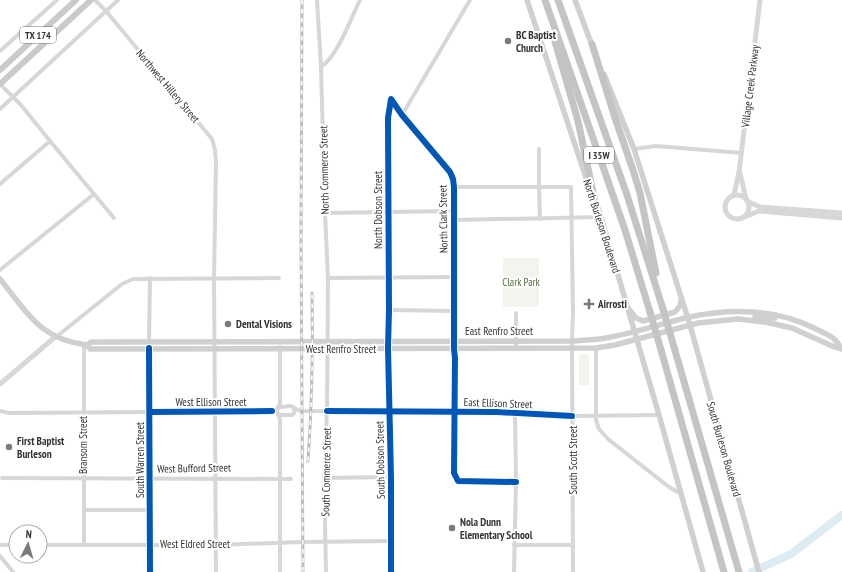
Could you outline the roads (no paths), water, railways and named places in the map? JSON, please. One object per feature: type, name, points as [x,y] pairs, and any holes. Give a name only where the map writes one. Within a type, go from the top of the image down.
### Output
[{"type":"highway","points":[[542,0],[578,121],[594,198]]},
{"type":"highway","name":"I 35W","points":[[545,0],[625,230],[650,312],[724,572]]},
{"type":"highway","name":"I 35W","points":[[558,0],[627,195],[663,309],[739,572]]},
{"type":"highway","points":[[592,44],[615,118],[634,170],[663,309]]},
{"type":"main road","name":"TX 174","points":[[0,70],[76,0]]},
{"type":"main road","name":"TX 174","points":[[0,84],[90,0]]},
{"type":"main road","name":"North Burleson Boulevard","points":[[527,0],[586,178],[601,217],[636,340]]},
{"type":"main road","points":[[575,0],[634,149],[690,325],[738,319],[770,323],[792,328],[832,346],[842,346]]},
{"type":"main road","name":"West Renfro Street","points":[[1,283],[43,329],[55,337],[85,345],[90,349],[596,348],[636,340],[690,325]]},
{"type":"main road","points":[[627,306],[636,318],[643,320],[675,312],[680,306],[682,300]]},
{"type":"main road","points":[[634,331],[687,317],[713,313],[744,311],[776,315],[801,322],[828,335],[838,341],[842,346]]},
{"type":"main road","points":[[738,319],[742,316],[775,318],[776,315]]},
{"type":"main road","name":"South Burleson Boulevard","points":[[690,325],[759,572]]},
{"type":"main road","name":"East Renfro Street","points":[[302,340],[572,341],[600,339],[634,331]]},
{"type":"main road","name":"West Renfro Street","points":[[85,345],[91,342],[302,340]]},
{"type":"main road","points":[[636,340],[703,572]]},
{"type":"street","points":[[0,51],[57,0]]},
{"type":"street","name":"Northwest Hillery Street","points":[[95,0],[106,11],[212,139],[215,150],[214,342],[216,412],[216,572]]},
{"type":"street","points":[[0,109],[118,0]]},
{"type":"street","name":"North Commerce Street","points":[[317,0],[321,67],[328,278],[327,341]]},
{"type":"street","points":[[321,67],[327,63],[333,54],[360,0]]},
{"type":"street","points":[[402,114],[470,0]]},
{"type":"street","name":"Village Creek Parkway","points":[[742,218],[738,219],[730,217],[726,211],[726,203],[730,197],[734,195],[739,172],[760,0]]},
{"type":"street","points":[[0,84],[21,105],[114,218]]},
{"type":"street","name":"North Dobson Street","points":[[388,340],[388,118],[391,99],[402,114]]},
{"type":"street","name":"North Clark Street","points":[[402,114],[450,172],[454,187],[454,473],[458,481],[516,482]]},
{"type":"street","points":[[0,184],[50,141]]},
{"type":"street","points":[[634,149],[656,146],[742,153]]},
{"type":"street","points":[[539,149],[540,219]]},
{"type":"street","name":"Village Creek Parkway","points":[[739,172],[746,200]]},
{"type":"street","points":[[454,187],[539,187]]},
{"type":"street","name":"South Scott Street","points":[[539,187],[571,187],[573,312],[573,572]]},
{"type":"street","points":[[0,270],[94,194]]},
{"type":"street","points":[[734,195],[740,196],[760,207],[842,213]]},
{"type":"street","points":[[742,218],[748,210],[746,200]]},
{"type":"street","points":[[325,213],[453,212]]},
{"type":"street","points":[[742,218],[760,212],[842,218]]},
{"type":"street","points":[[453,220],[572,219],[601,217]]},
{"type":"street","points":[[328,278],[454,277]]},
{"type":"street","points":[[1,381],[127,280],[150,278],[280,278]]},
{"type":"street","name":"South Warren Street","points":[[150,278],[150,572]]},
{"type":"street","points":[[389,310],[454,311]]},
{"type":"street","points":[[516,313],[516,348]]},
{"type":"street","name":"South Dobson Street","points":[[388,340],[391,477],[391,572]]},
{"type":"street","points":[[280,341],[280,402],[278,408],[280,419],[280,572]]},
{"type":"street","name":"South Commerce Street","points":[[326,572],[324,478],[327,411],[327,341]]},
{"type":"street","name":"Bransom Street","points":[[84,544],[83,412],[85,345]]},
{"type":"street","points":[[596,348],[596,416],[598,429],[608,439],[669,487],[681,494]]},
{"type":"street","name":"East Ellison Street","points":[[272,411],[278,408],[290,406],[302,411]]},
{"type":"street","points":[[293,414],[295,412],[294,408]]},
{"type":"street","points":[[0,411],[9,413],[150,412]]},
{"type":"street","name":"East Ellison Street","points":[[272,411],[282,416],[302,411],[389,411],[515,413],[572,416],[659,416]]},
{"type":"street","name":"West Ellison Street","points":[[216,412],[272,411]]},
{"type":"street","points":[[514,572],[516,482],[515,413]]},
{"type":"street","points":[[324,478],[391,477]]},
{"type":"street","name":"West Bufford Street","points":[[2,478],[291,479]]},
{"type":"street","points":[[84,510],[150,510]]},
{"type":"street","name":"West Eldred Street","points":[[48,545],[216,545],[391,541]]},
{"type":"street","points":[[514,545],[573,545]]},
{"type":"street","points":[[0,556],[13,572]]},
{"type":"waterway","points":[[752,572],[791,554],[842,515]]},
{"type":"railway","points":[[302,0],[301,240],[303,572]]},
{"type":"railway","points":[[308,461],[312,377],[312,293]]},
{"type":"place","name":"BC Baptist Church","points":[[508,41]]},
{"type":"place","name":"Airrosti","points":[[589,304]]},
{"type":"place","name":"Dental Visions","points":[[228,324]]},
{"type":"place","name":"First Baptist Burleson","points":[[9,447]]},
{"type":"place","name":"Nola Dunn Elementary School","points":[[452,528]]},
{"type":"park label","name":"Clark Park","points":[[521,282]]}]
